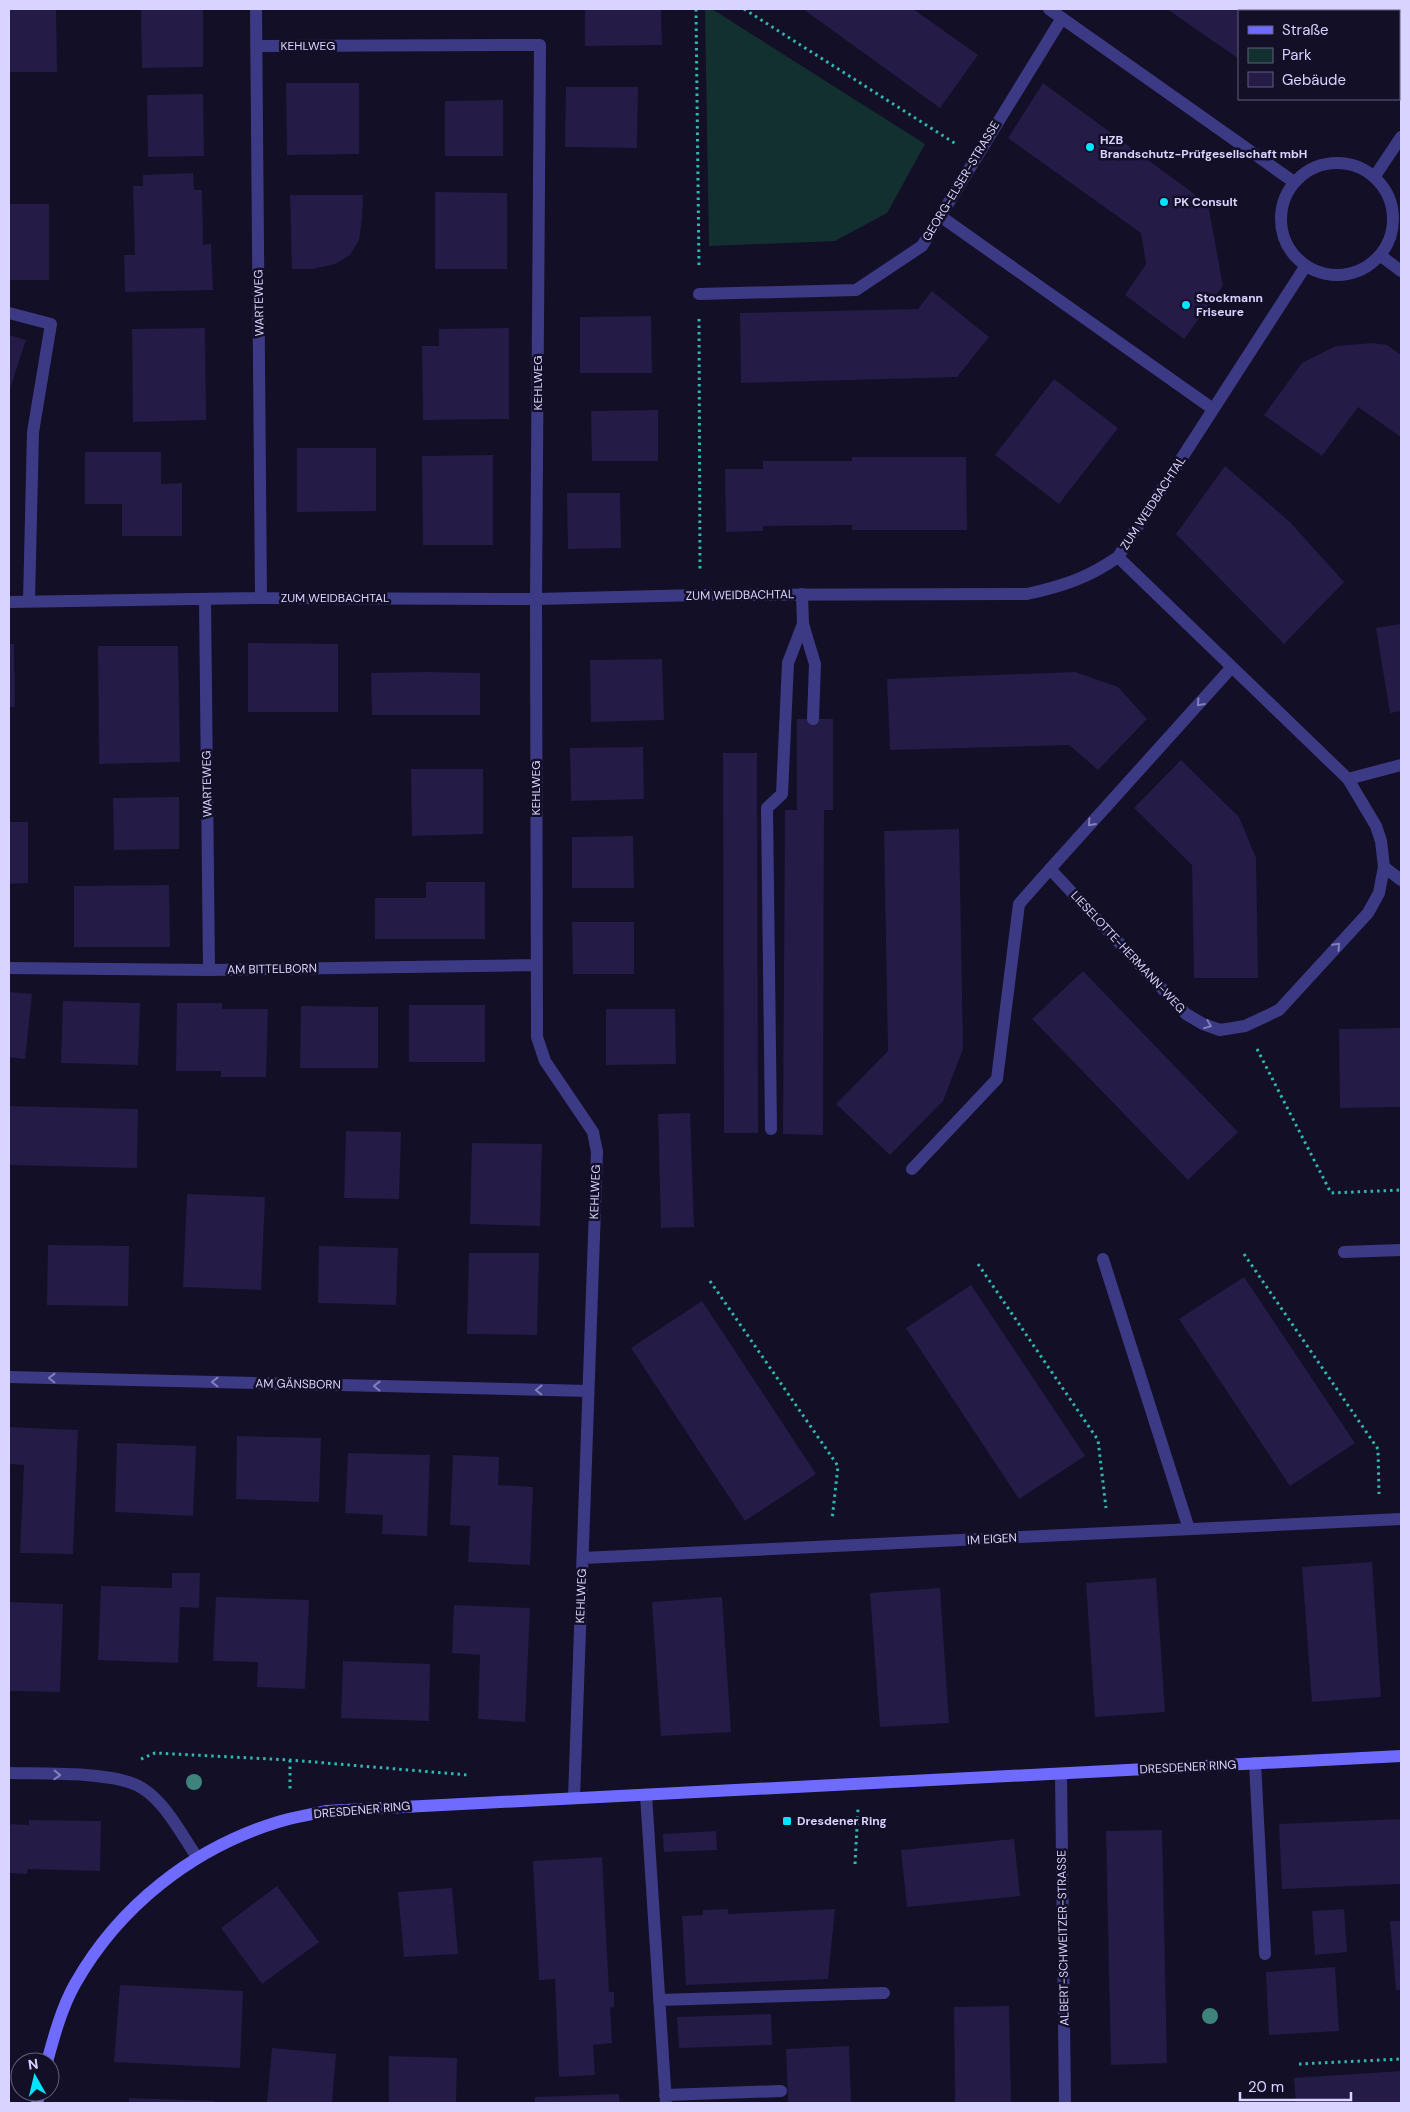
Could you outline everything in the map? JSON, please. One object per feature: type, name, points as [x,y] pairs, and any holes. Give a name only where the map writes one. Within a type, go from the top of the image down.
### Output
[{"type":"main road","name":"DRESDENER RING","points":[[50,2052],[74,1985],[95,1953],[129,1911],[160,1884],[197,1857],[224,1843],[277,1822],[326,1811],[1401,1756]]},
{"type":"street","name":"WARTEWEG","points":[[256,9],[262,598]]},
{"type":"street","points":[[1049,9],[1294,182]]},
{"type":"street","name":"GEORG-ELSER-STRASSE","points":[[699,294],[856,290],[922,246],[1062,18]]},
{"type":"street","name":"KEHLWEG","points":[[256,46],[540,45],[536,599],[537,1037],[545,1061],[593,1132],[596,1152],[574,1798]]},
{"type":"street","points":[[1375,176],[1401,137]]},
{"type":"street","points":[[1342,162],[1359,167],[1375,176],[1386,189],[1393,206],[1394,223],[1390,241],[1381,256],[1353,274],[1337,276],[1320,273],[1305,266],[1292,253],[1283,236],[1280,217],[1284,199],[1294,182],[1307,170],[1324,164],[1342,162]]},
{"type":"street","points":[[940,216],[1213,409]]},
{"type":"street","points":[[1381,256],[1401,271]]},
{"type":"street","name":"ZUM WEIDBACHTAL","points":[[9,602],[262,598],[536,599],[802,594],[1027,594],[1065,585],[1102,568],[1118,557],[1305,266]]},
{"type":"street","points":[[9,313],[51,324],[33,432],[29,601]]},
{"type":"street","name":"LIESELOTTE-HERMANN-WEG","points":[[1050,869],[1186,1014],[1203,1024],[1220,1030],[1246,1026],[1279,1010],[1368,913],[1379,893],[1384,867],[1381,840],[1376,826],[1348,779],[1118,557]]},
{"type":"street","points":[[802,594],[803,624],[815,664],[813,719]]},
{"type":"street","name":"WARTEWEG","points":[[205,599],[209,970]]},
{"type":"street","points":[[771,1129],[767,808],[782,794],[788,662],[803,624]]},
{"type":"street","points":[[912,1169],[997,1079],[1019,904],[1232,666]]},
{"type":"street","points":[[1348,779],[1401,765]]},
{"type":"street","points":[[1384,867],[1401,880]]},
{"type":"street","name":"AM BITTELBORN","points":[[9,968],[209,970],[536,965]]},
{"type":"street","points":[[1344,1252],[1401,1250]]},
{"type":"street","points":[[1103,1259],[1189,1529]]},
{"type":"street","name":"AM GÄNSBORN","points":[[9,1377],[588,1391]]},
{"type":"street","name":"IM EIGEN","points":[[583,1558],[1401,1519]]},
{"type":"street","points":[[1255,1763],[1265,1954]]},
{"type":"street","points":[[9,1773],[100,1776],[142,1787],[159,1803],[197,1857]]},
{"type":"street","name":"ALBERT-SCHWEITZER-STRASSE","points":[[1061,1774],[1065,2103]]},
{"type":"street","points":[[646,1795],[666,2099],[781,2091]]},
{"type":"street","points":[[659,2000],[884,1993]]},
{"type":"path","points":[[744,9],[975,157]]},
{"type":"path","points":[[1246,1026],[1331,1193],[1401,1190]]},
{"type":"path","points":[[1244,1254],[1378,1449],[1379,1520]]},
{"type":"path","points":[[978,1264],[1098,1440],[1109,1533]]},
{"type":"path","points":[[710,1281],[838,1466],[830,1547]]},
{"type":"path","points":[[100,1776],[155,1753],[290,1760],[469,1776]]},
{"type":"path","points":[[290,1760],[290,1790]]},
{"type":"path","points":[[855,1864],[858,1806]]},
{"type":"path","points":[[1299,2064],[1401,2059]]},
{"type":"green space","points":[[705,9],[712,9],[925,144],[887,213],[835,241],[709,246]]},
{"type":"building","points":[[9,9],[56,9],[57,72],[9,72]]},
{"type":"building","points":[[141,9],[203,9],[203,67],[142,68]]},
{"type":"building","points":[[585,9],[661,9],[662,45],[585,46]]},
{"type":"building","points":[[803,9],[913,9],[978,55],[940,108]]},
{"type":"building","points":[[1167,9],[1282,10],[1238,10],[1238,58]]},
{"type":"building","points":[[1307,9],[1400,9],[1399,10]]},
{"type":"building","points":[[286,83],[359,83],[359,154],[287,155]]},
{"type":"building","points":[[1043,83],[1208,204],[1223,286],[1184,339],[1125,295],[1146,264],[1141,233],[1008,138]]},
{"type":"building","points":[[566,87],[638,87],[637,148],[565,147]]},
{"type":"building","points":[[203,94],[204,156],[148,157],[147,95]]},
{"type":"building","points":[[503,100],[503,156],[445,156],[445,101]]},
{"type":"building","points":[[193,173],[194,190],[202,190],[203,245],[211,244],[213,290],[125,292],[124,255],[135,255],[133,186],[143,186],[143,175]]},
{"type":"building","points":[[435,192],[507,193],[507,269],[435,269]]},
{"type":"building","points":[[290,195],[363,195],[359,240],[350,255],[335,264],[313,269],[292,269]]},
{"type":"building","points":[[9,204],[49,204],[49,280],[9,280]]},
{"type":"building","points":[[932,291],[989,337],[957,377],[741,383],[740,313],[918,309]]},
{"type":"building","points":[[651,316],[652,373],[580,373],[580,317]]},
{"type":"building","points":[[205,328],[206,420],[133,422],[132,329]]},
{"type":"building","points":[[509,328],[509,419],[423,420],[422,346],[439,346],[439,329]]},
{"type":"building","points":[[9,335],[26,340],[9,392]]},
{"type":"building","points":[[1372,343],[1387,345],[1401,355],[1401,437],[1358,407],[1322,456],[1264,415],[1302,363],[1336,346]]},
{"type":"building","points":[[1054,379],[1118,428],[1059,504],[995,455]]},
{"type":"building","points":[[658,410],[658,461],[592,461],[591,411]]},
{"type":"building","points":[[297,448],[376,448],[376,511],[297,512]]},
{"type":"building","points":[[85,452],[161,452],[161,484],[182,483],[182,536],[122,536],[122,504],[85,504]]},
{"type":"building","points":[[493,455],[493,545],[423,545],[422,456]]},
{"type":"building","points":[[852,457],[966,457],[967,530],[852,530],[852,525],[763,526],[763,531],[726,532],[725,469],[763,469],[763,461],[852,461]]},
{"type":"building","points":[[1225,466],[1290,522],[1344,582],[1284,644],[1176,534]]},
{"type":"building","points":[[567,493],[620,493],[621,548],[568,549]]},
{"type":"building","points":[[1401,624],[1401,711],[1390,713],[1376,628]]},
{"type":"building","points":[[248,643],[338,644],[338,712],[248,712]]},
{"type":"building","points":[[9,644],[14,644],[15,707],[9,707]]},
{"type":"building","points":[[98,646],[178,646],[180,762],[99,764]]},
{"type":"building","points":[[662,659],[664,720],[591,722],[590,660]]},
{"type":"building","points":[[1075,672],[1118,687],[1147,719],[1098,770],[1069,745],[890,750],[887,679]]},
{"type":"building","points":[[371,673],[480,673],[480,715],[372,715]]},
{"type":"building","points":[[797,719],[833,719],[833,810],[824,810],[823,1135],[783,1134],[785,810],[797,810]]},
{"type":"building","points":[[643,747],[644,799],[571,801],[570,748]]},
{"type":"building","points":[[723,753],[757,753],[758,1133],[724,1133]]},
{"type":"building","points":[[1181,760],[1239,817],[1256,858],[1258,978],[1194,978],[1192,865],[1134,808]]},
{"type":"building","points":[[411,769],[483,769],[483,834],[412,836]]},
{"type":"building","points":[[179,797],[179,849],[114,850],[113,798]]},
{"type":"building","points":[[9,822],[28,822],[28,883],[9,884]]},
{"type":"building","points":[[959,829],[963,1049],[943,1101],[890,1155],[836,1104],[888,1051],[884,831]]},
{"type":"building","points":[[633,836],[634,888],[572,888],[572,837]]},
{"type":"building","points":[[426,882],[485,882],[485,939],[375,939],[375,898],[426,898]]},
{"type":"building","points":[[169,885],[170,947],[74,947],[74,886]]},
{"type":"building","points":[[572,922],[634,922],[634,974],[573,974]]},
{"type":"building","points":[[1083,971],[1238,1132],[1188,1180],[1032,1019]]},
{"type":"building","points":[[9,992],[32,994],[25,1059],[9,1057]]},
{"type":"building","points":[[63,1001],[140,1003],[138,1065],[61,1063]]},
{"type":"building","points":[[177,1003],[222,1003],[222,1009],[268,1009],[266,1077],[221,1077],[221,1071],[176,1071]]},
{"type":"building","points":[[409,1005],[485,1005],[485,1062],[409,1062]]},
{"type":"building","points":[[301,1006],[378,1007],[378,1068],[300,1068]]},
{"type":"building","points":[[606,1009],[675,1009],[676,1064],[606,1065]]},
{"type":"building","points":[[1401,1028],[1401,1107],[1340,1108],[1339,1029]]},
{"type":"building","points":[[9,1106],[138,1109],[137,1168],[9,1165]]},
{"type":"building","points":[[690,1113],[694,1227],[661,1228],[658,1114]]},
{"type":"building","points":[[346,1131],[401,1132],[399,1199],[344,1198]]},
{"type":"building","points":[[472,1143],[542,1144],[540,1226],[470,1224]]},
{"type":"building","points":[[187,1194],[265,1197],[261,1290],[183,1287]]},
{"type":"building","points":[[48,1245],[129,1246],[128,1306],[47,1305]]},
{"type":"building","points":[[319,1246],[398,1248],[396,1305],[318,1303]]},
{"type":"building","points":[[469,1253],[539,1253],[537,1335],[467,1334]]},
{"type":"building","points":[[1244,1277],[1355,1443],[1290,1486],[1179,1319]]},
{"type":"building","points":[[971,1285],[1085,1456],[1019,1499],[906,1328]]},
{"type":"building","points":[[702,1301],[816,1474],[745,1521],[631,1348]]},
{"type":"building","points":[[9,1427],[78,1430],[73,1554],[20,1553],[24,1465],[9,1464]]},
{"type":"building","points":[[237,1436],[321,1438],[319,1502],[236,1499]]},
{"type":"building","points":[[117,1443],[196,1446],[193,1516],[115,1512]]},
{"type":"building","points":[[348,1453],[430,1455],[427,1536],[382,1534],[383,1515],[345,1513]]},
{"type":"building","points":[[453,1455],[499,1457],[498,1485],[533,1487],[530,1565],[468,1562],[470,1526],[450,1525]]},
{"type":"building","points":[[1372,1562],[1381,1697],[1312,1702],[1302,1567]]},
{"type":"building","points":[[172,1573],[200,1573],[199,1608],[180,1607],[178,1663],[98,1660],[101,1586],[172,1588]]},
{"type":"building","points":[[1156,1578],[1165,1712],[1095,1717],[1086,1583]]},
{"type":"building","points":[[940,1588],[949,1723],[880,1727],[870,1593]]},
{"type":"building","points":[[216,1597],[309,1600],[305,1689],[257,1687],[258,1662],[213,1661]]},
{"type":"building","points":[[722,1597],[731,1732],[661,1736],[652,1602]]},
{"type":"building","points":[[9,1602],[63,1604],[60,1692],[9,1691]]},
{"type":"building","points":[[454,1605],[530,1608],[525,1722],[478,1719],[480,1655],[452,1653]]},
{"type":"building","points":[[343,1661],[430,1664],[429,1721],[341,1718]]},
{"type":"building","points":[[1401,1819],[1401,1884],[1282,1889],[1279,1824]]},
{"type":"building","points":[[29,1820],[101,1821],[100,1871],[28,1869],[27,1874],[9,1873],[9,1824],[29,1825]]},
{"type":"building","points":[[1162,1830],[1167,2063],[1111,2065],[1106,1831]]},
{"type":"building","points":[[716,1831],[717,1850],[664,1852],[663,1834]]},
{"type":"building","points":[[1014,1839],[1020,1896],[907,1907],[901,1850]]},
{"type":"building","points":[[602,1857],[609,1992],[614,1992],[614,2007],[610,2008],[612,2043],[593,2045],[595,2075],[559,2077],[555,1979],[539,1980],[533,1861]]},
{"type":"building","points":[[277,1886],[319,1942],[262,1984],[221,1928]]},
{"type":"building","points":[[452,1888],[458,1954],[404,1957],[398,1892]]},
{"type":"building","points":[[728,1909],[728,1914],[835,1909],[828,1979],[686,1985],[682,1916],[703,1915],[703,1910]]},
{"type":"building","points":[[1344,1909],[1347,1952],[1315,1955],[1312,1911]]},
{"type":"building","points":[[1390,1921],[1401,1921],[1401,1990],[1396,1990]]},
{"type":"building","points":[[1335,1967],[1339,2031],[1269,2035],[1266,1972]]},
{"type":"building","points":[[120,1985],[243,1991],[240,2068],[114,2062]]},
{"type":"building","points":[[1009,2006],[1011,2103],[955,2103],[954,2007]]},
{"type":"building","points":[[771,2014],[772,2045],[679,2048],[677,2017]]},
{"type":"building","points":[[849,2046],[851,2103],[788,2103],[786,2049]]},
{"type":"building","points":[[272,2048],[336,2054],[332,2103],[267,2103]]},
{"type":"building","points":[[389,2056],[457,2058],[456,2103],[389,2103]]},
{"type":"building","points":[[1401,2071],[1401,2103],[1296,2103],[1294,2078]]},
{"type":"building","points":[[619,2094],[620,2103],[535,2103],[535,2097]]},
{"type":"building","points":[[129,2098],[214,2101],[214,2103],[129,2103]]},
{"type":"place","name":"HZB Brandschutz-Prüfgesellschaft mbH","points":[[1090,147]]},
{"type":"place","name":"PK Consult","points":[[1164,202]]},
{"type":"place","name":"Stockmann Friseure","points":[[1186,305]]},
{"type":"place","name":"Dresdener Ring","points":[[787,1821]]}]
